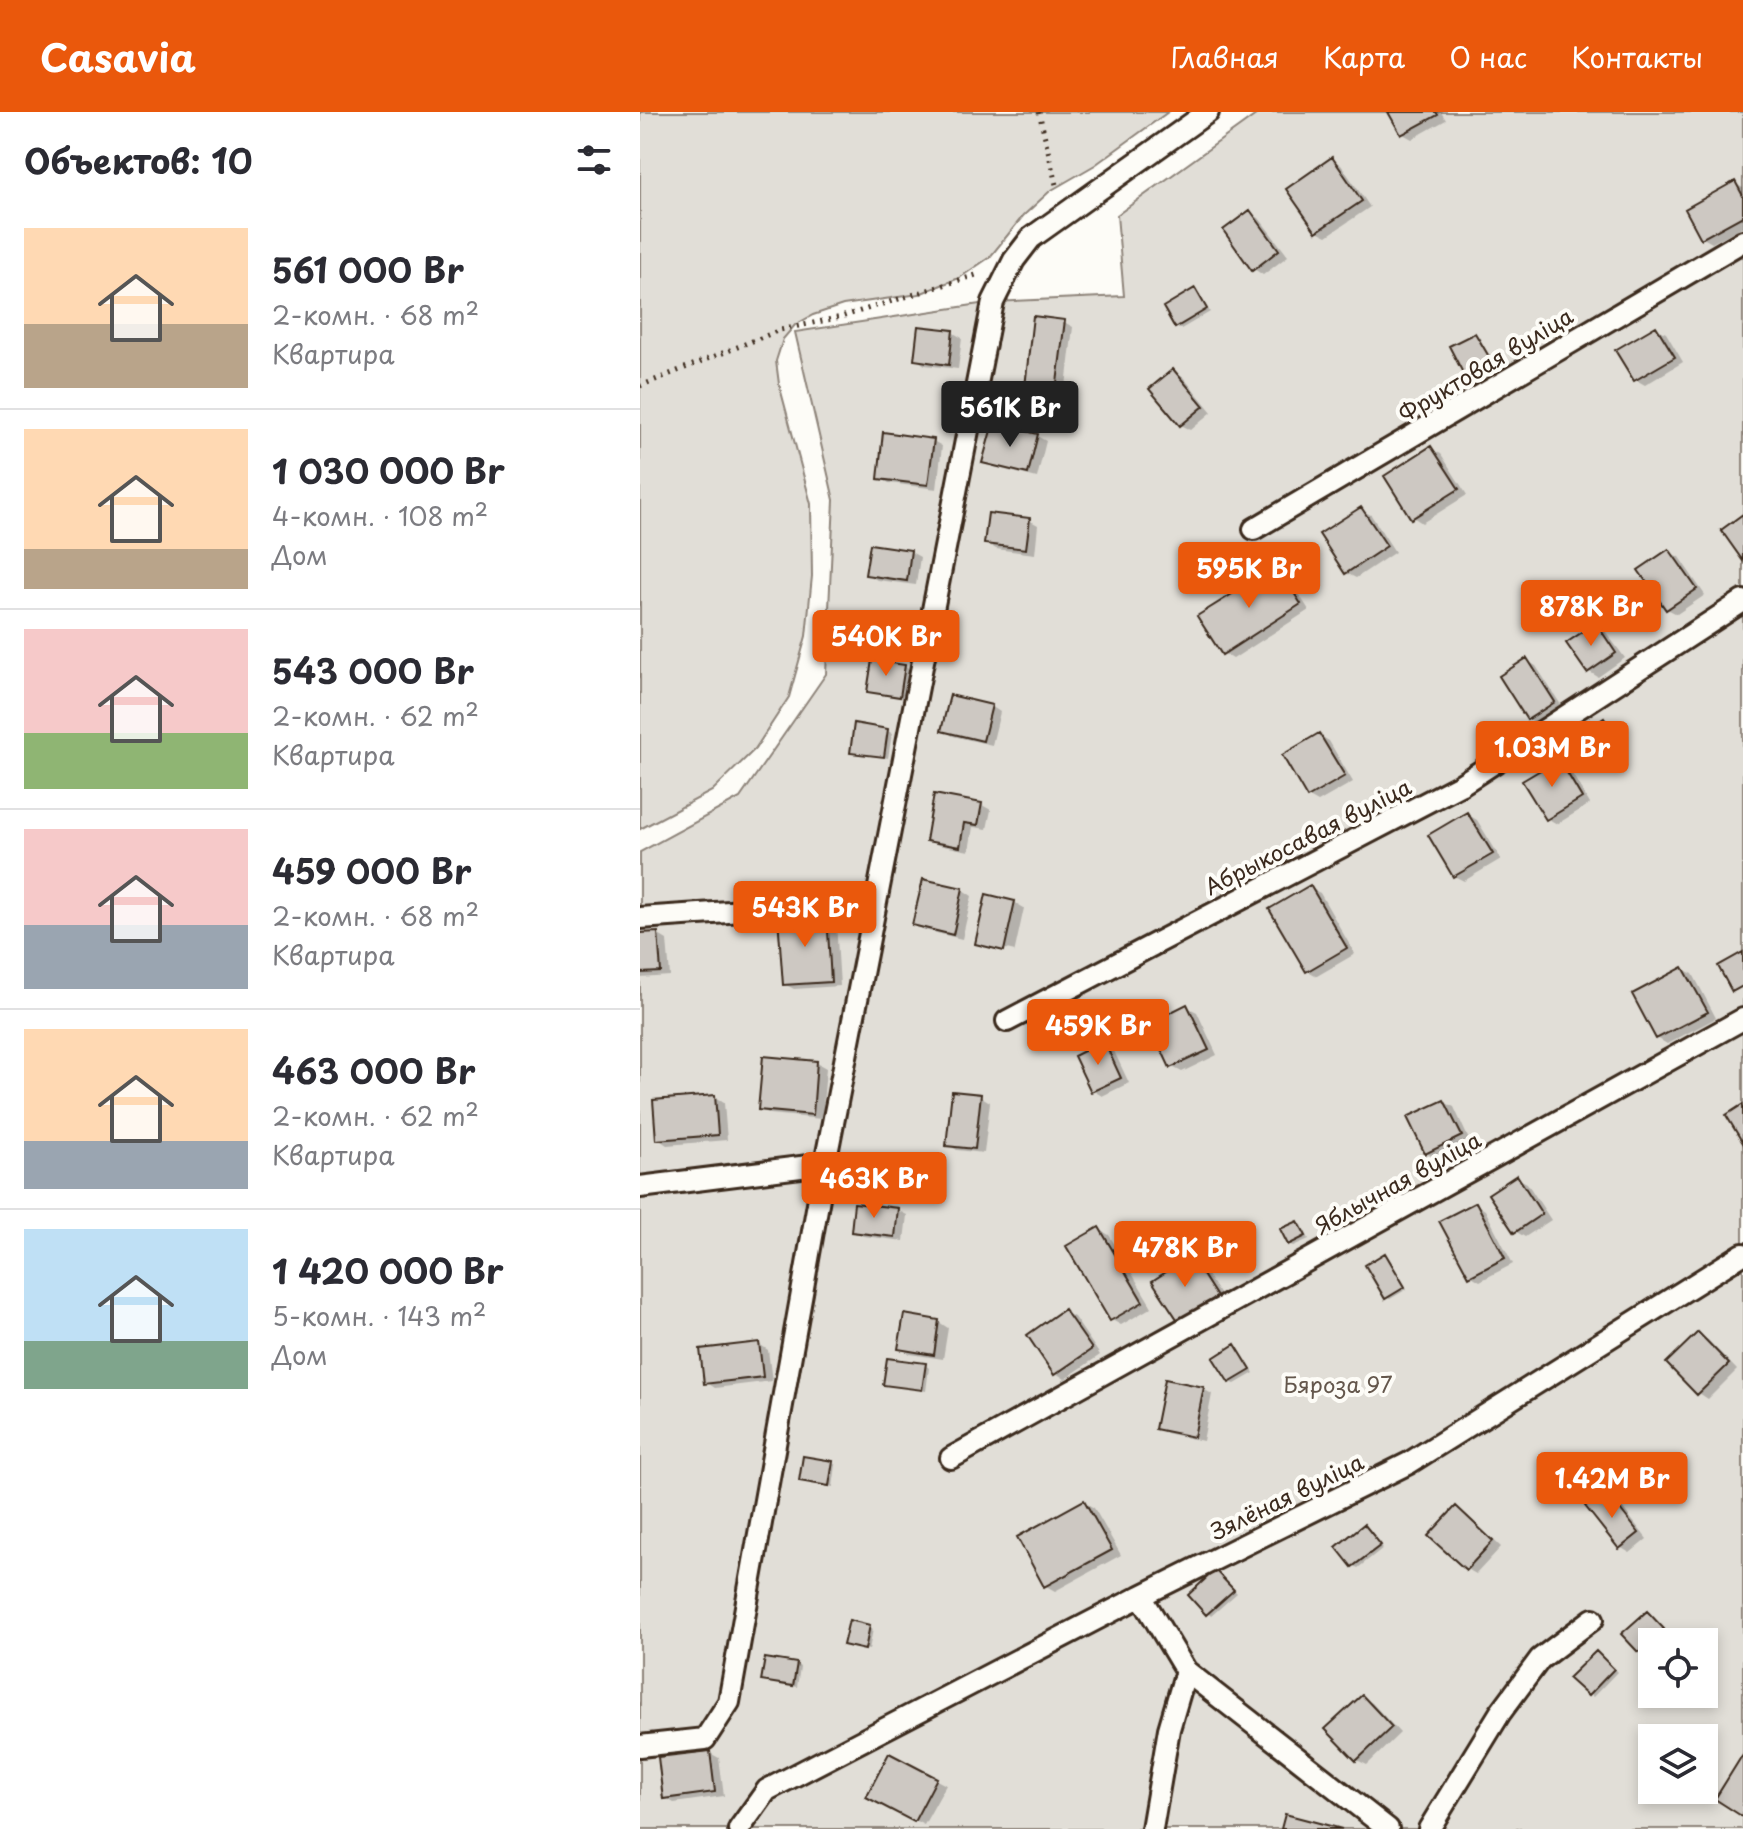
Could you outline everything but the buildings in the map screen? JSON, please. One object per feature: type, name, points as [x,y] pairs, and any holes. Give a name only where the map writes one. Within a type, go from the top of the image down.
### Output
[{"type":"lane","points":[[640,1746],[705,1739],[729,1702],[825,1164],[993,302],[1014,260],[1031,238],[1208,112]]},
{"type":"lane","name":"Фруктовая вуліца","points":[[1254,529],[1743,241]]},
{"type":"lane","name":"Абрыкосавая вуліца","points":[[1007,1021],[1460,785],[1743,601]]},
{"type":"lane","points":[[640,918],[876,902]]},
{"type":"lane","name":"Яблычная вуліца","points":[[951,1458],[1743,1019]]},
{"type":"lane","points":[[640,1187],[825,1164]]},
{"type":"lane","name":"Зялёная вуліца","points":[[739,1829],[767,1790],[1141,1596],[1409,1463],[1743,1254]]},
{"type":"lane","points":[[1141,1596],[1186,1671],[1388,1829]]},
{"type":"lane","points":[[1429,1829],[1500,1713],[1540,1659],[1593,1619]]},
{"type":"lane","points":[[1152,1829],[1169,1729],[1186,1671]]},
{"type":"path","points":[[1039,112],[1062,214]]},
{"type":"path","points":[[640,386],[780,330],[841,317],[952,285],[1014,260]]},
{"type":"green space","points":[[640,112],[1168,112],[1095,165],[1050,191],[1023,216],[990,257],[959,278],[919,294],[843,305],[813,315],[795,325],[783,339],[776,361],[779,384],[811,504],[812,576],[806,636],[789,697],[755,749],[712,791],[640,829]]},
{"type":"green space","name":"Бяроза 97","points":[[1260,112],[1743,112],[1743,1829],[640,1829],[640,852],[740,798],[826,674],[834,500],[795,332],[993,302],[1124,296],[1117,215]]}]
